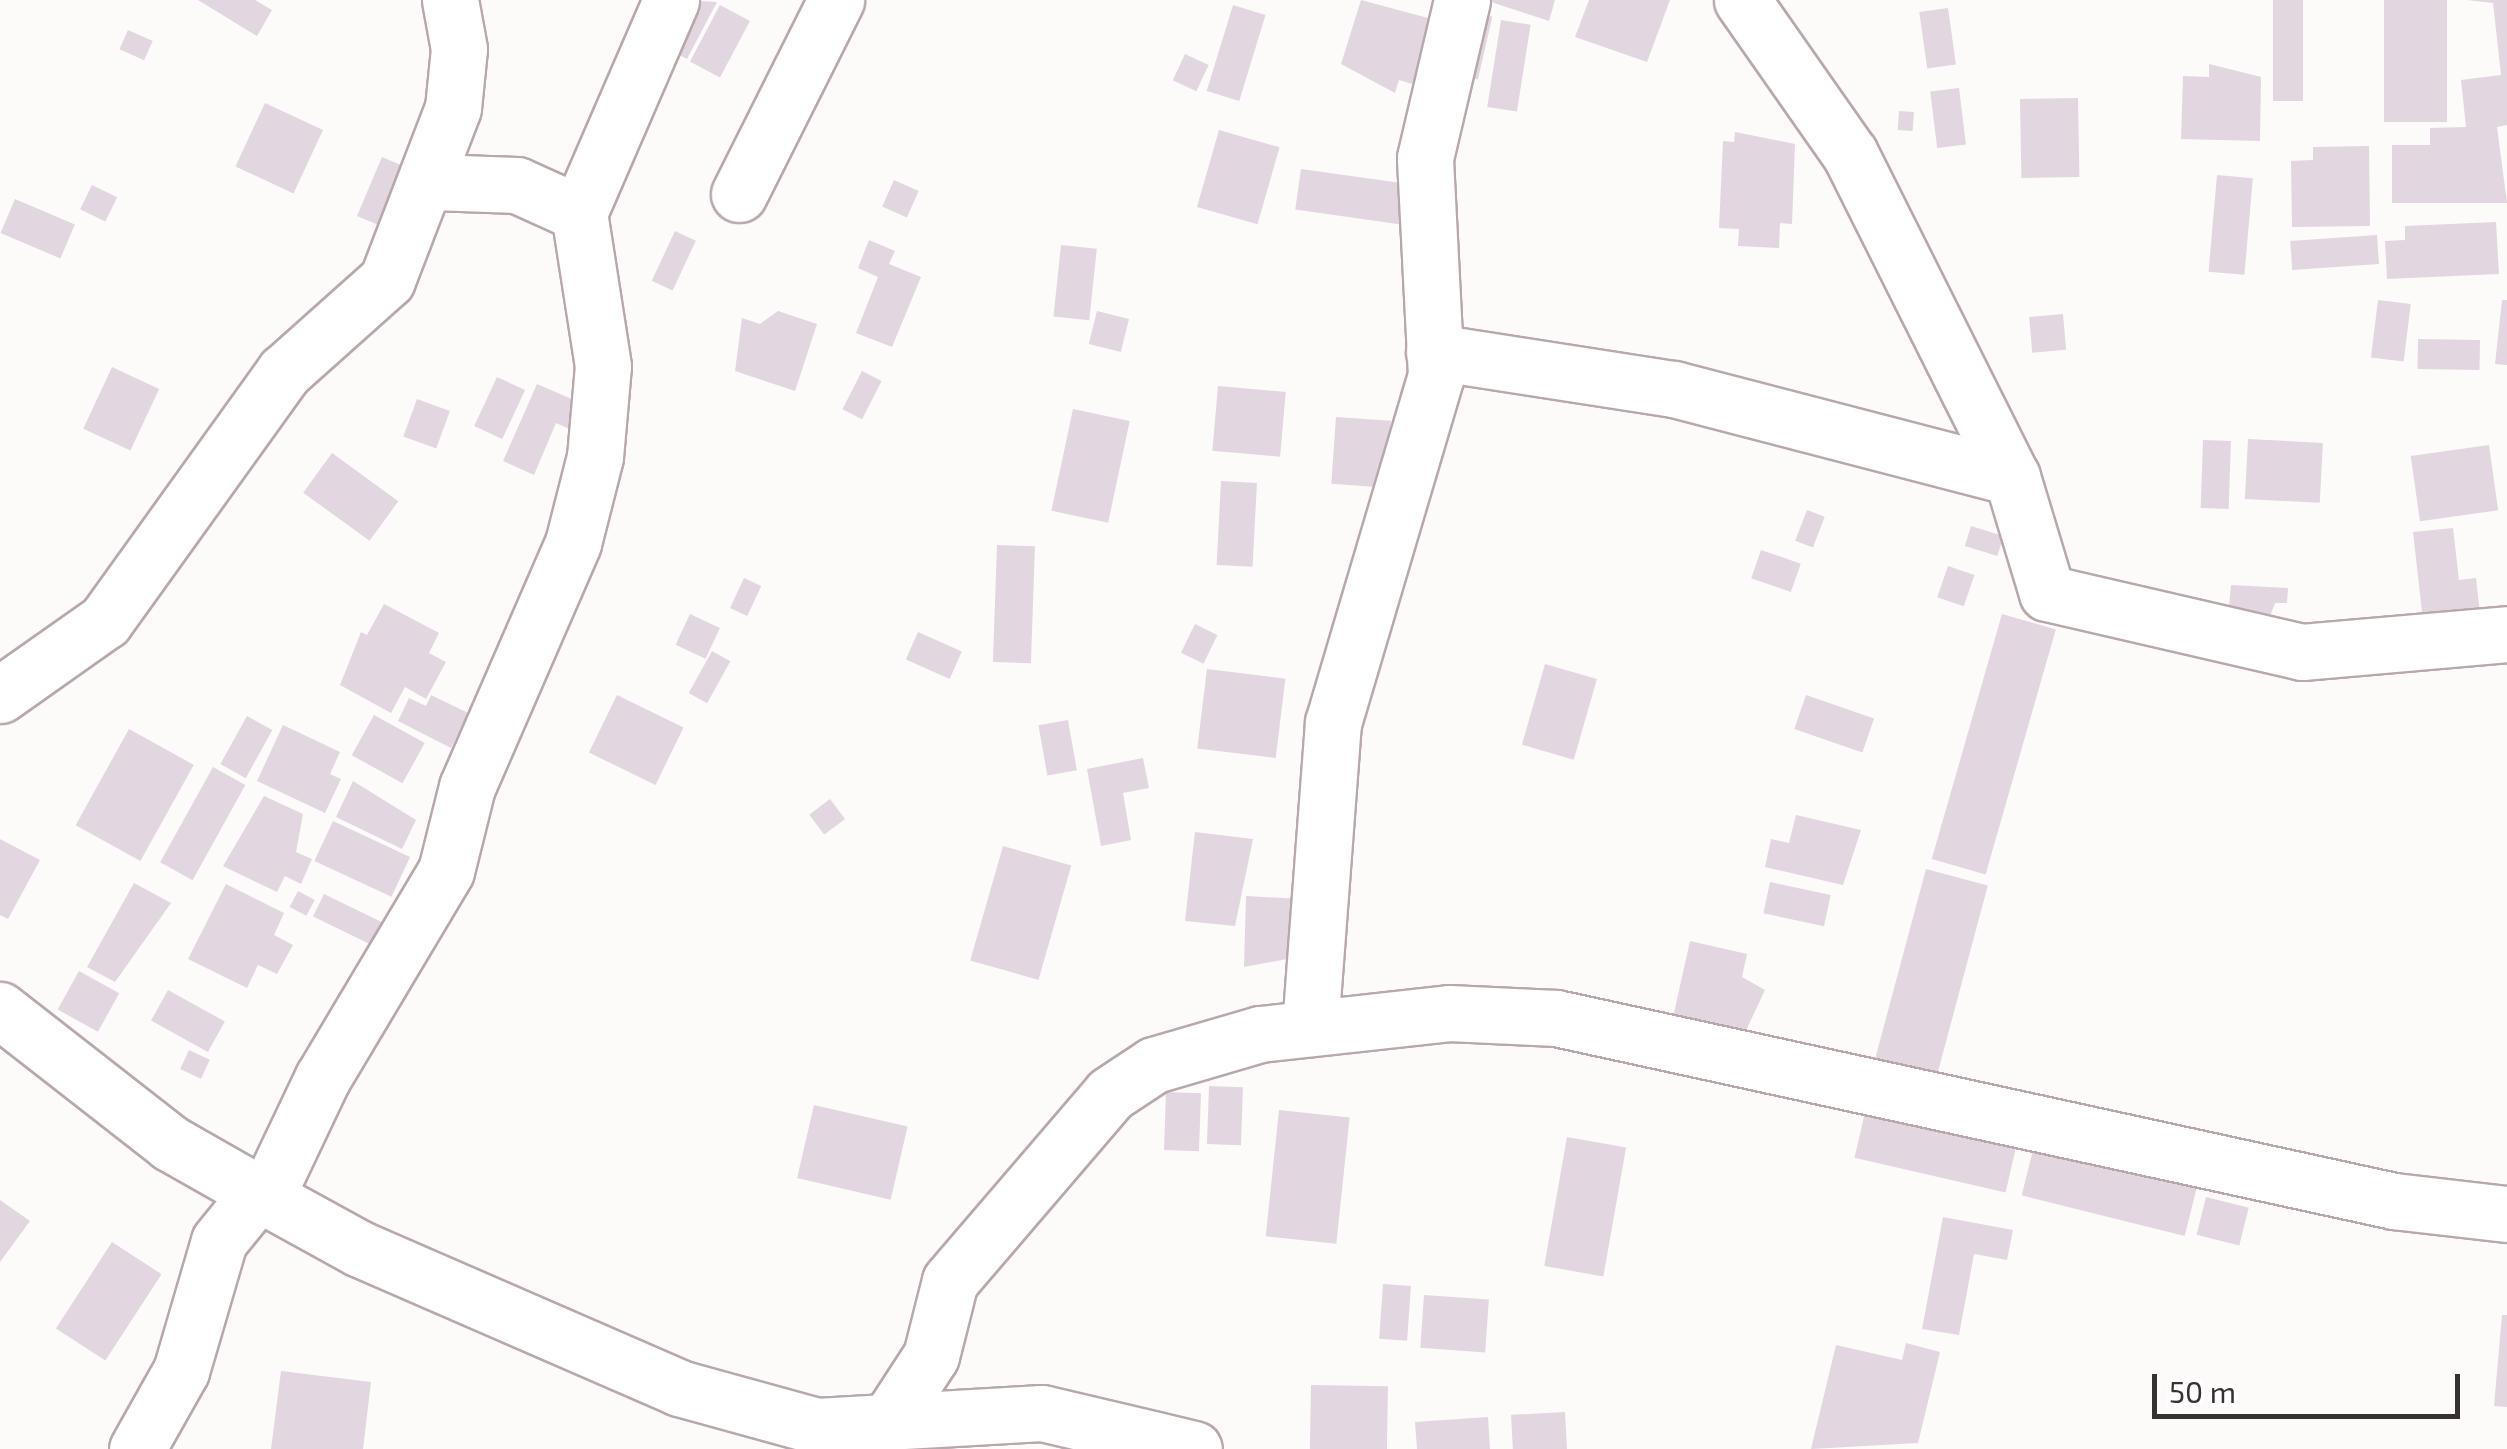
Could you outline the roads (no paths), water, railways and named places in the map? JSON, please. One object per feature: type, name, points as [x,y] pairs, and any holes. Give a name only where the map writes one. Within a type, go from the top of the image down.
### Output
[{"type":"street","points":[[0,695],[133,590],[284,372],[372,301],[432,182],[459,49],[450,0]]},
{"type":"street","points":[[218,1241],[262,1195],[322,1080],[446,870],[467,787],[573,542],[596,456],[603,366],[579,213],[670,0]]},
{"type":"street","points":[[738,194],[836,0]]},
{"type":"street","points":[[1310,1028],[1333,723],[1433,394],[1425,158],[1462,0]]},
{"type":"street","points":[[1742,0],[1850,154],[2012,477],[2047,593],[2302,652],[2507,634]]},
{"type":"street","points":[[432,182],[517,184],[579,213]]},
{"type":"street","points":[[1434,352],[1674,389],[2012,477]]},
{"type":"street","points":[[0,1010],[202,1160],[262,1195],[360,1249],[679,1388],[817,1426],[886,1426],[1042,1413],[1194,1449]]},
{"type":"street","points":[[886,1426],[931,1356],[960,1266],[1110,1094],[1212,1043],[1310,1028],[1449,1013],[1556,1018],[2394,1201],[2507,1214]]},
{"type":"street","points":[[137,1449],[181,1370],[218,1241],[202,1160]]}]
